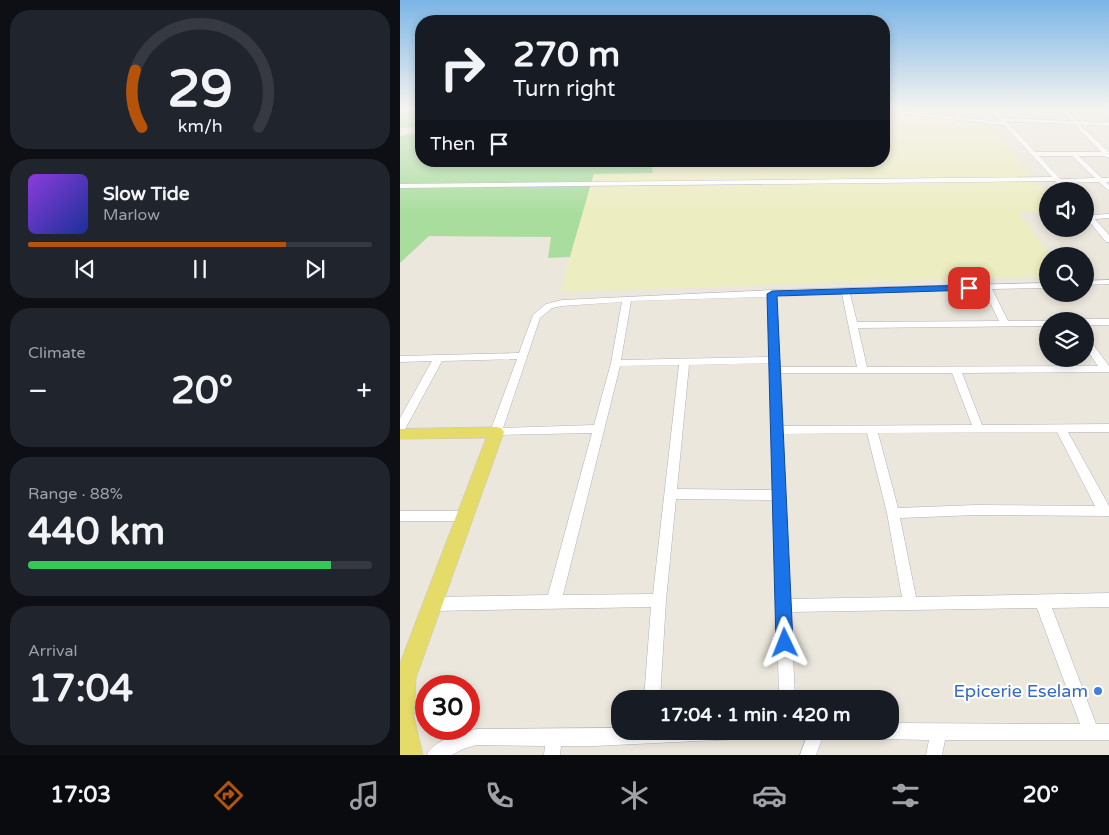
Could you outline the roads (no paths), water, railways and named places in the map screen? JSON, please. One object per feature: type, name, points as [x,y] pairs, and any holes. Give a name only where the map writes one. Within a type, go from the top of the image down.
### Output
[{"type":"main road","points":[[400,434],[496,432],[433,604],[405,668],[402,689],[405,745]]},
{"type":"street","points":[[1025,144],[1058,180]]},
{"type":"street","points":[[1097,144],[1108,155]]},
{"type":"street","points":[[1034,154],[1108,155]]},
{"type":"street","points":[[1074,154],[1109,189]]},
{"type":"street","points":[[400,186],[1109,180]]},
{"type":"street","points":[[1094,215],[1109,216]]},
{"type":"street","points":[[1094,222],[1109,240]]},
{"type":"street","points":[[1094,283],[1109,282]]},
{"type":"street","points":[[598,429],[496,432],[536,317],[549,306],[562,303],[627,300],[1039,285]]},
{"type":"street","points":[[987,287],[1005,323]]},
{"type":"street","points":[[846,291],[863,370]]},
{"type":"street","points":[[772,294],[787,690]]},
{"type":"street","points":[[554,601],[616,363],[627,300]]},
{"type":"street","points":[[1094,322],[1109,322]]},
{"type":"street","points":[[853,325],[1039,323]]},
{"type":"street","points":[[1094,352],[1107,369]]},
{"type":"street","points":[[400,359],[522,356]]},
{"type":"street","points":[[400,428],[439,358]]},
{"type":"street","points":[[616,363],[684,362],[863,370],[1107,369]]},
{"type":"street","points":[[653,690],[659,600],[684,362]]},
{"type":"street","points":[[956,370],[979,430]]},
{"type":"street","points":[[777,430],[1109,428]]},
{"type":"street","points":[[893,513],[976,510],[1106,511],[1062,429]]},
{"type":"street","points":[[872,430],[893,513],[910,603]]},
{"type":"street","points":[[670,494],[780,495]]},
{"type":"street","points":[[400,516],[466,516]]},
{"type":"street","points":[[433,604],[659,600]]},
{"type":"street","points":[[784,606],[1109,600]]},
{"type":"street","points":[[1042,601],[1091,732]]},
{"type":"street","points":[[899,731],[1109,732]]},
{"type":"street","points":[[934,755],[939,732]]},
{"type":"street","points":[[435,755],[460,741],[476,737],[611,736]]},
{"type":"street","points":[[552,755],[554,737]]},
{"type":"street","points":[[808,755],[814,740]]},
{"type":"place","name":"Epicerie Eselam","points":[[1098,691]]}]
